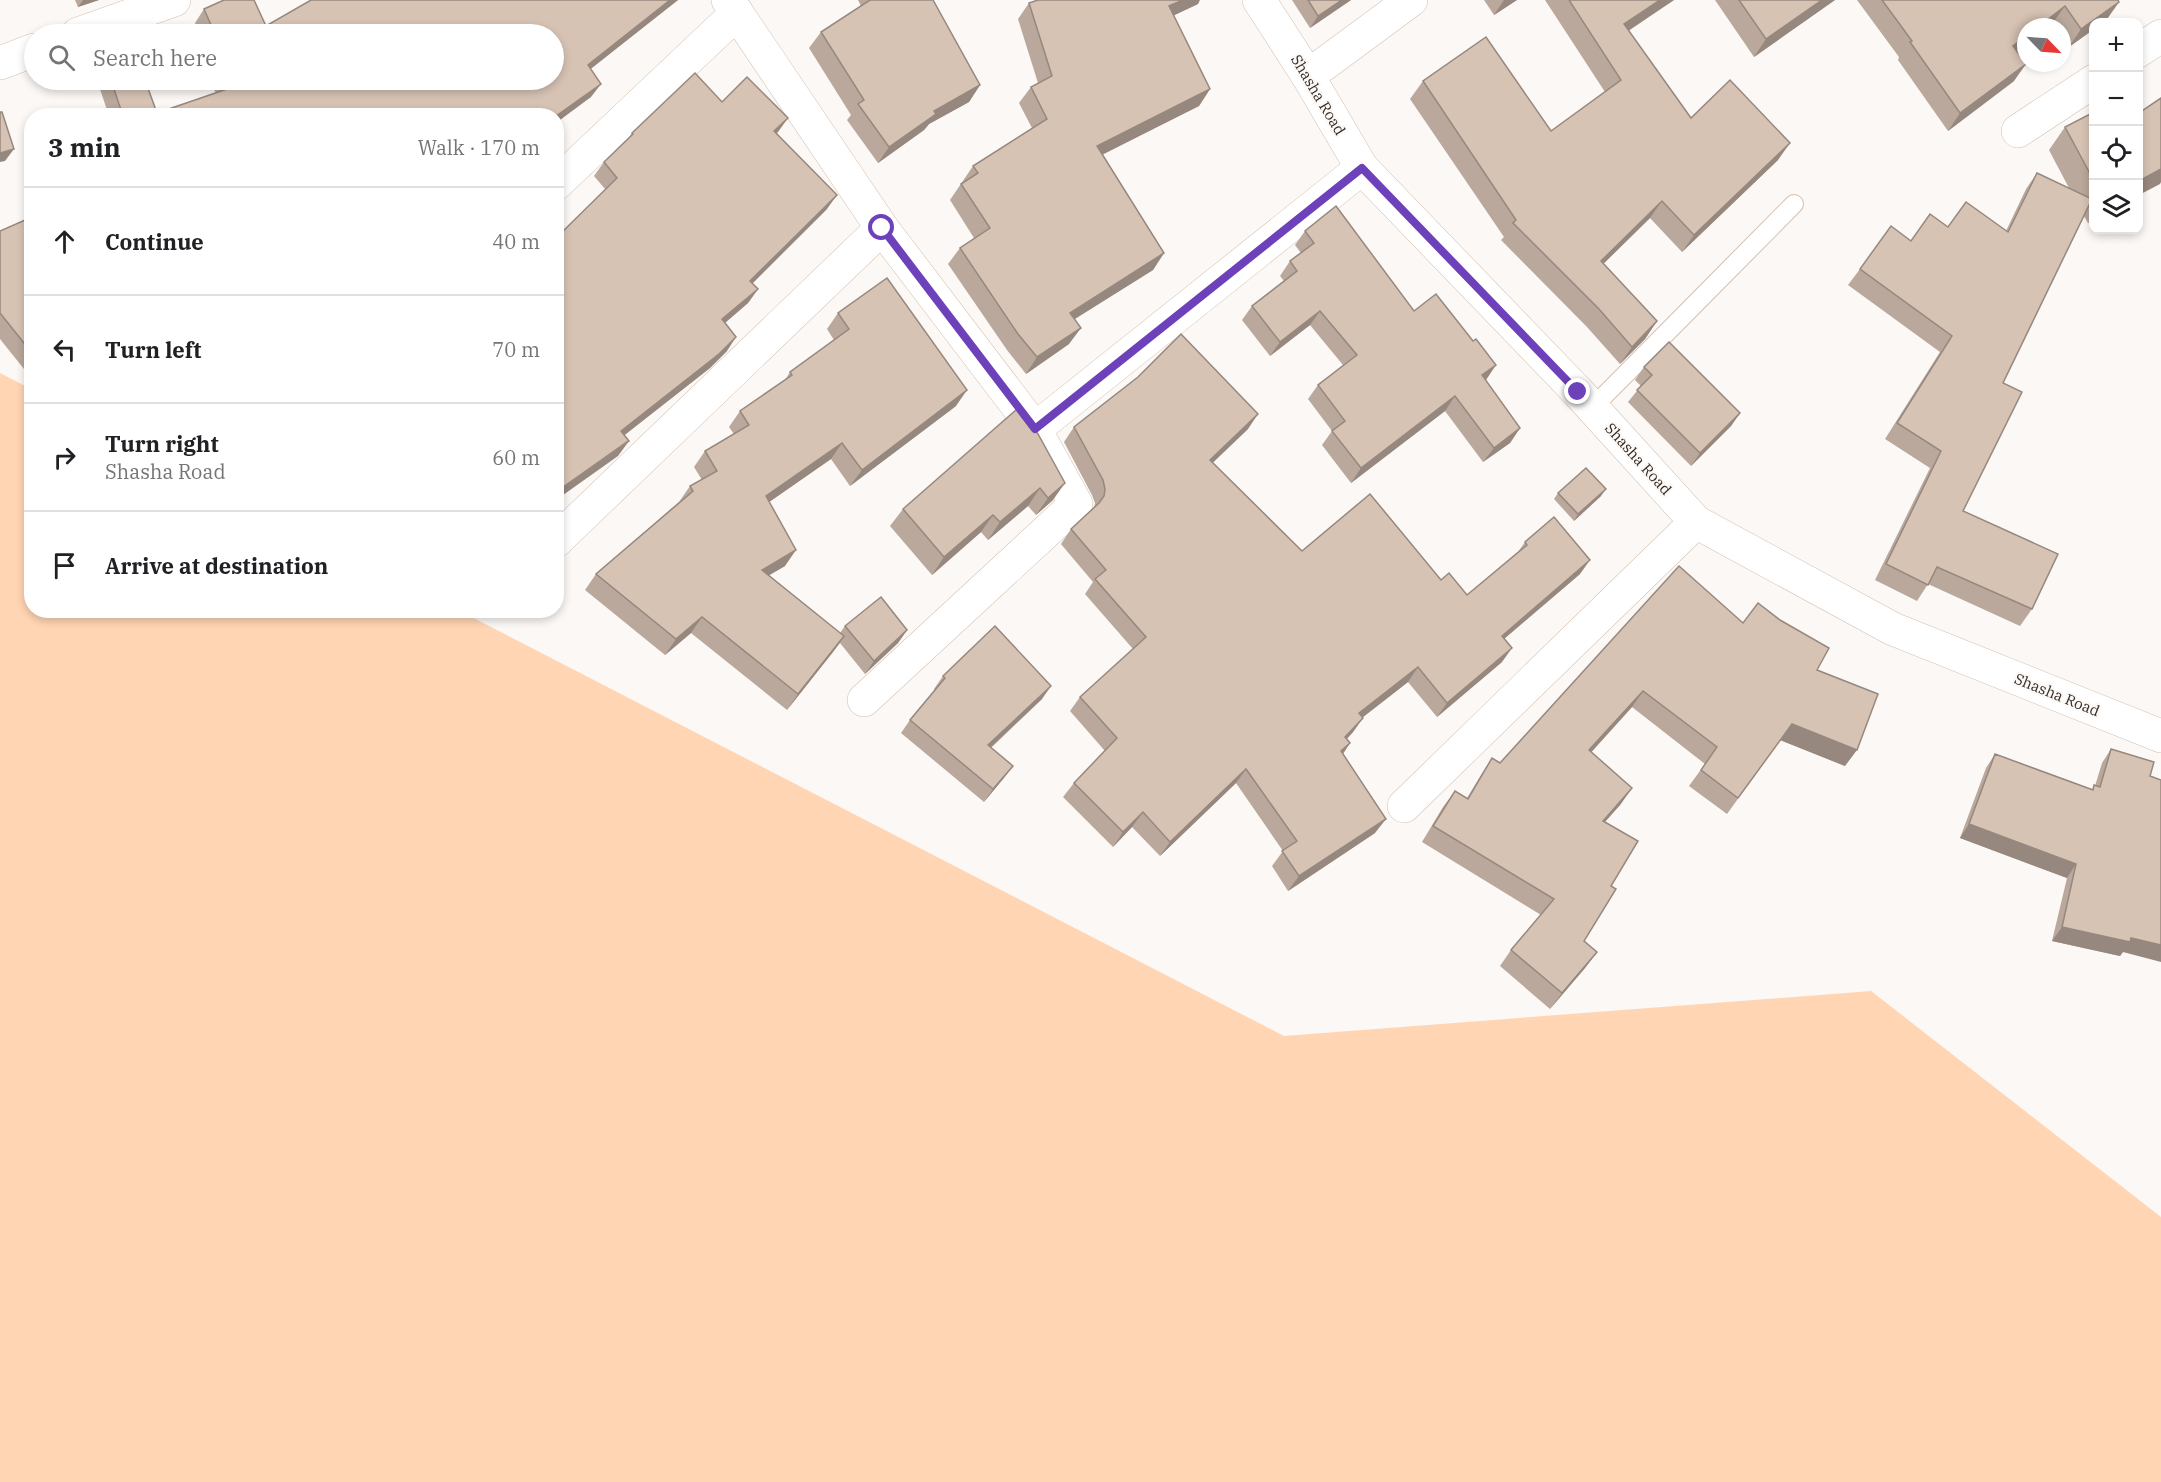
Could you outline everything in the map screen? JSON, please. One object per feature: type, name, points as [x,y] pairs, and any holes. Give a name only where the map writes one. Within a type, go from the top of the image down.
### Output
[{"type":"street","points":[[106,24],[174,0]]},
{"type":"street","name":"Shasha Road","points":[[1259,0],[1308,76],[1362,168],[1592,408],[1696,522],[1893,629],[2161,736]]},
{"type":"street","points":[[1308,76],[1411,0]]},
{"type":"street","points":[[564,176],[732,6],[882,228],[1035,429],[1076,504],[864,700]]},
{"type":"street","points":[[2143,48],[2161,36]]},
{"type":"street","points":[[0,63],[24,54]]},
{"type":"street","points":[[2018,131],[2089,84]]},
{"type":"street","points":[[1035,429],[1362,168]]},
{"type":"street","points":[[564,534],[882,228]]},
{"type":"street","points":[[1404,806],[1696,522]]},
{"type":"lane","points":[[1592,408],[1794,204]]},
{"type":"shaded area","points":[[0,373],[24,385],[24,618],[474,618],[1284,1036],[1871,991],[2161,1217],[2161,1482],[0,1482]]},
{"type":"building","points":[[224,0],[254,0],[265,24],[211,24],[204,9]]},
{"type":"building","points":[[311,0],[670,0],[588,65],[601,84],[564,110],[564,108],[172,108],[224,90],[564,90],[564,24],[269,24]]},
{"type":"building","points":[[870,0],[933,0],[980,85],[934,111],[936,114],[889,147],[858,104],[864,100],[821,32]]},
{"type":"building","points":[[1038,0],[1183,0],[1169,6],[1210,89],[1097,146],[1164,253],[1070,313],[1081,328],[1037,357],[1018,334],[960,248],[990,228],[961,184],[978,173],[973,166],[1047,119],[1031,87],[1052,76],[1029,3]]},
{"type":"building","points":[[1308,0],[1342,0],[1318,16]]},
{"type":"building","points":[[1569,0],[1660,0],[1624,24],[1691,118],[1730,80],[1790,143],[1694,235],[1662,201],[1601,261],[1657,321],[1632,347],[1599,309],[1513,223],[1516,220],[1423,81],[1486,37],[1551,131],[1621,80]]},
{"type":"building","points":[[1739,0],[1822,0],[1766,39]]},
{"type":"building","points":[[1882,0],[2118,0],[2119,2],[2096,18],[2089,18],[2089,23],[2081,29],[2065,6],[2050,18],[2017,18],[2017,43],[2013,46],[2017,52],[2017,71],[1960,113],[1910,42],[1912,41]]},
{"type":"building","points":[[695,73],[722,102],[747,77],[788,118],[774,131],[837,195],[750,281],[758,289],[722,319],[736,337],[719,354],[621,431],[629,441],[564,486],[564,230],[617,178],[604,162]]},
{"type":"building","points":[[114,90],[149,90],[155,108],[120,108]]},
{"type":"building","points":[[2161,98],[2161,169],[2143,179],[2143,126],[2143,110]]},
{"type":"building","points":[[0,112],[2,112],[14,149],[0,153]]},
{"type":"building","points":[[2089,115],[2089,172],[2065,127]]},
{"type":"building","points":[[2037,173],[2089,198],[2089,205],[2003,383],[2022,392],[1963,511],[2058,554],[2032,609],[1937,567],[1928,585],[1886,564],[1941,451],[1897,423],[1952,336],[1860,269],[1891,226],[1911,241],[1930,214],[1948,227],[1966,202],[2008,232]]},
{"type":"building","points":[[1336,206],[1414,311],[1436,294],[1473,341],[1476,339],[1496,365],[1482,375],[1520,428],[1494,448],[1455,396],[1361,468],[1332,431],[1345,421],[1318,385],[1357,355],[1320,311],[1280,342],[1252,306],[1297,271],[1290,261],[1314,243],[1305,231]]},
{"type":"building","points":[[24,220],[24,343],[0,313],[0,231]]},
{"type":"building","points":[[887,278],[967,390],[862,470],[842,443],[766,496],[796,550],[762,570],[844,636],[798,694],[702,617],[676,639],[596,574],[693,491],[690,486],[717,471],[705,451],[749,425],[740,411],[792,375],[790,372],[849,329],[838,313]]},
{"type":"building","points":[[1181,334],[1258,414],[1210,460],[1302,551],[1370,494],[1441,580],[1449,573],[1467,595],[1527,545],[1525,542],[1554,517],[1590,560],[1502,636],[1512,648],[1447,703],[1418,667],[1359,713],[1363,718],[1345,737],[1350,743],[1341,751],[1386,819],[1299,876],[1282,851],[1297,841],[1246,769],[1170,842],[1143,812],[1123,832],[1074,783],[1117,738],[1080,697],[1146,637],[1095,579],[1106,570],[1071,529],[1099,503],[1104,496],[1105,489],[1103,480],[1074,427],[1138,377]]},
{"type":"building","points":[[1669,342],[1740,413],[1700,453],[1637,390],[1652,375],[1644,367]]},
{"type":"building","points":[[1017,409],[1038,434],[1065,483],[1048,498],[1040,488],[1000,522],[993,515],[944,557],[903,509]]},
{"type":"building","points":[[1586,468],[1606,489],[1578,514],[1558,493]]},
{"type":"building","points":[[1679,566],[1743,623],[1758,603],[1780,620],[1829,648],[1817,670],[1878,694],[1857,750],[1792,724],[1738,798],[1701,770],[1717,747],[1643,691],[1589,750],[1632,788],[1603,821],[1638,841],[1611,886],[1616,889],[1584,941],[1597,952],[1562,993],[1511,950],[1554,899],[1433,826],[1455,791],[1468,799],[1492,758],[1500,763]]},
{"type":"building","points":[[881,597],[907,630],[874,661],[845,626]]},
{"type":"building","points":[[995,626],[1051,686],[988,745],[1013,766],[993,789],[910,720],[945,678],[943,676]]},
{"type":"building","points":[[2111,749],[2154,762],[2150,776],[2161,780],[2161,945],[2131,938],[2130,942],[2062,927],[2076,864],[1969,824],[1995,754],[2093,790],[2094,785],[2100,787]]},
{"type":"route","points":[[882,228],[1035,429],[1362,168],[1578,392]]}]
